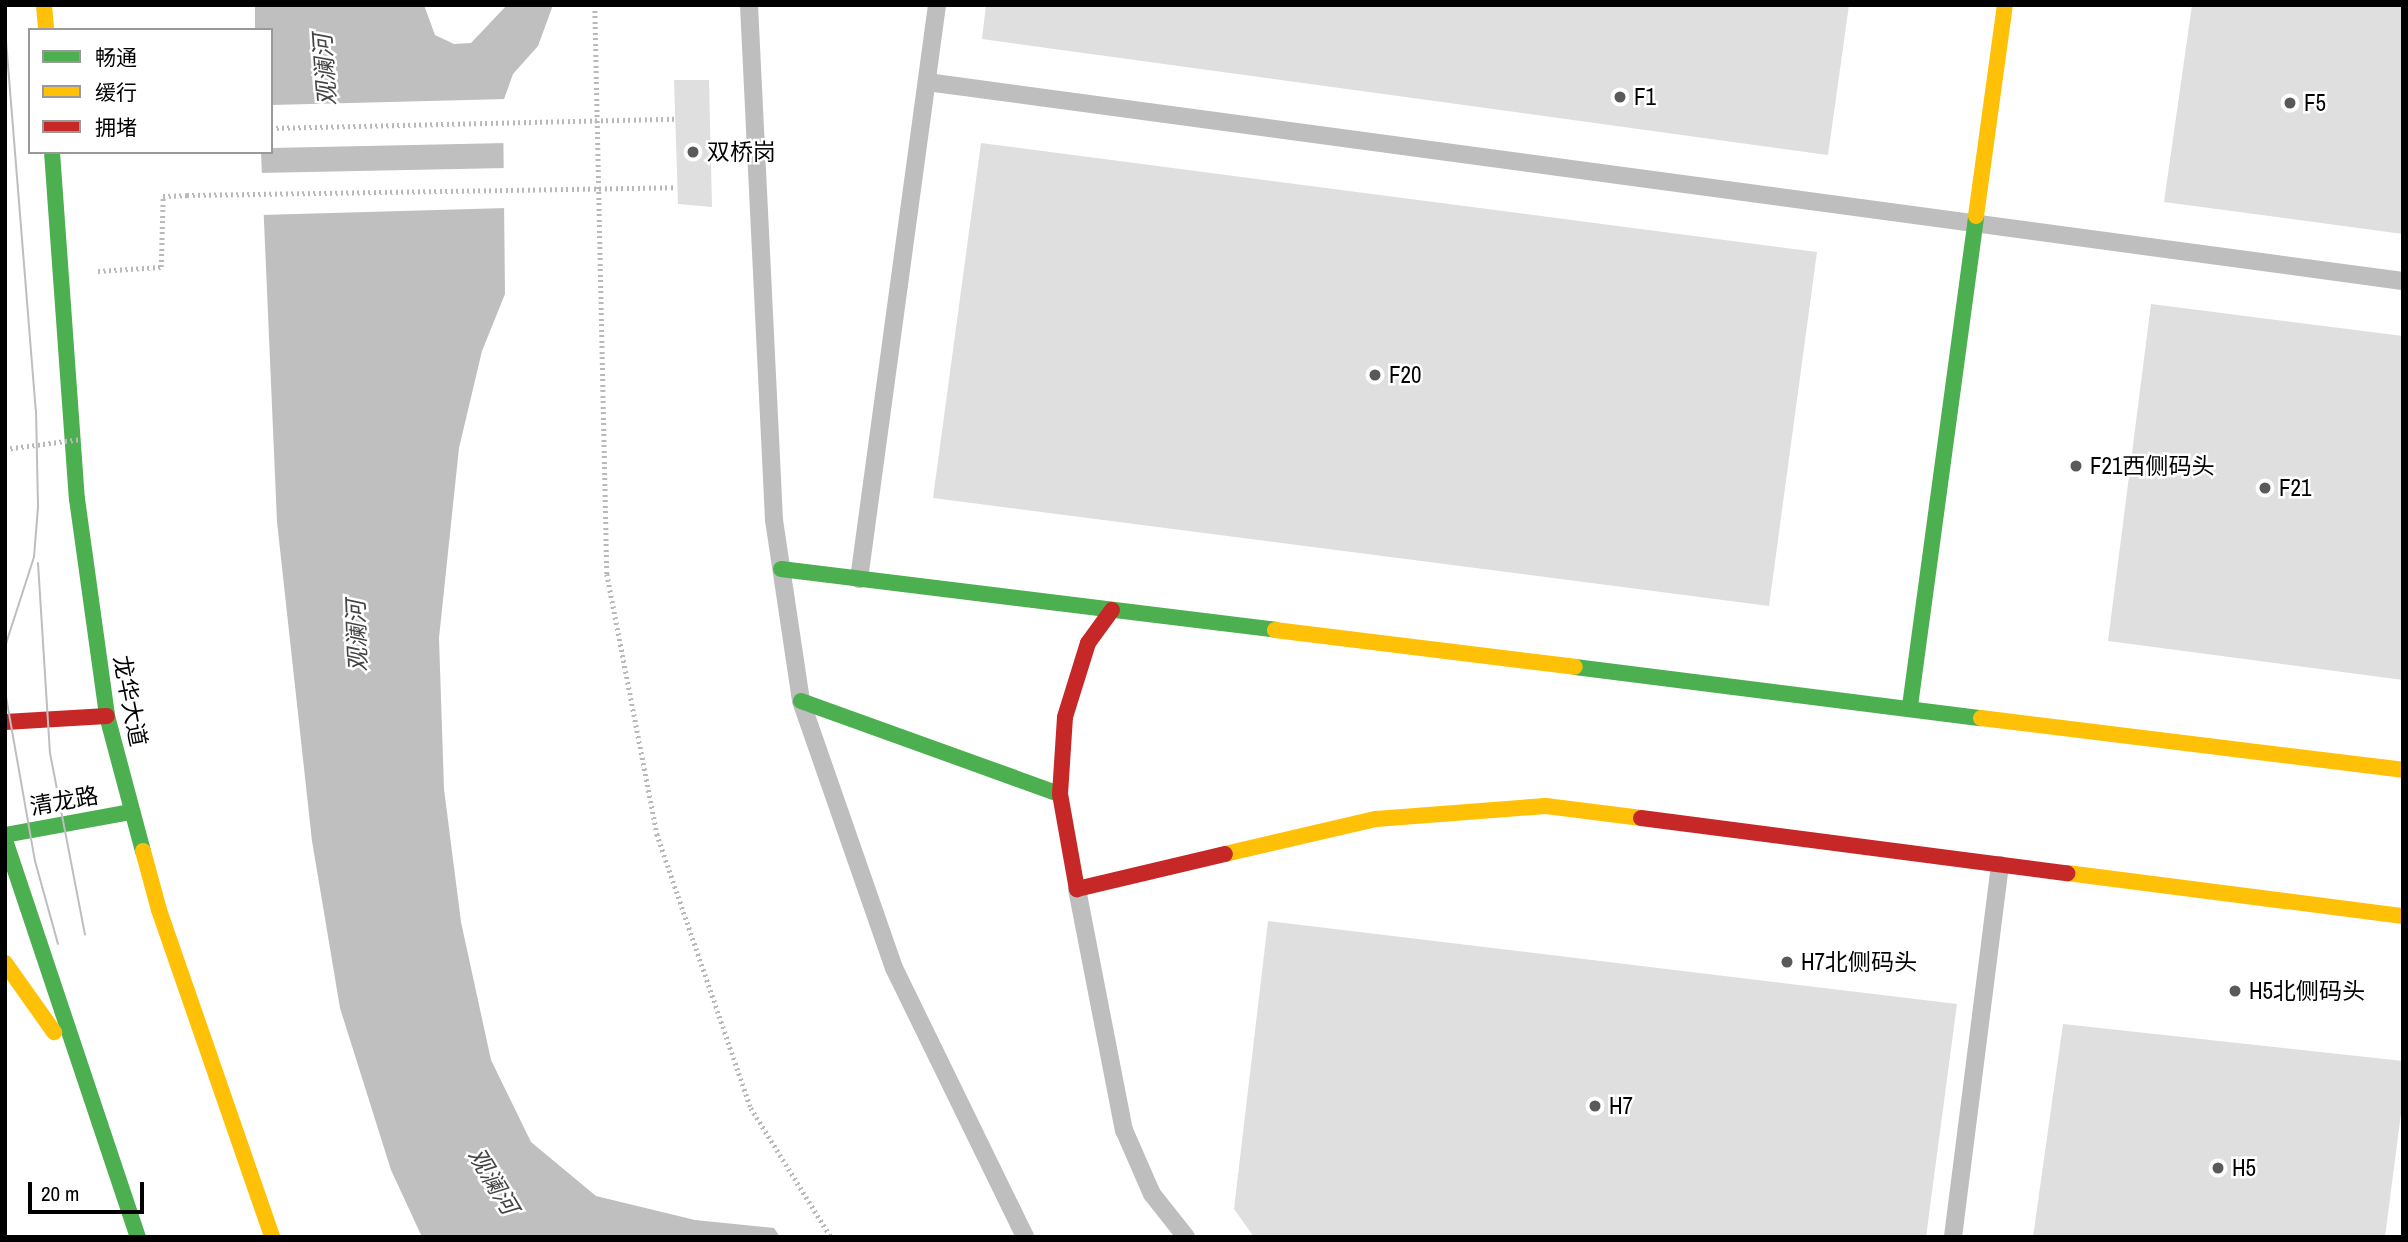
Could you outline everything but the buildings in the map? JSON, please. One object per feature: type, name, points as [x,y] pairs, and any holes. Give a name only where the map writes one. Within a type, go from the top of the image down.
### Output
[{"type":"street","points":[[44,5],[46,28]]},
{"type":"street","points":[[1910,706],[2005,5]]},
{"type":"street","name":"龙华大道","points":[[52,154],[77,499],[107,716],[130,812],[159,911],[272,1237]]},
{"type":"street","points":[[781,569],[1910,706],[2403,769]]},
{"type":"street","points":[[1112,610],[1088,643],[1065,717],[1060,794],[1077,889],[1376,818],[1546,806],[2403,916]]},
{"type":"street","points":[[801,701],[1060,794]]},
{"type":"street","points":[[5,722],[107,716]]},
{"type":"street","name":"清龙路","points":[[5,838],[130,812]]},
{"type":"street","points":[[5,838],[138,1237]]},
{"type":"street","points":[[5,963],[88,1086]]},
{"type":"lane","points":[[748,5],[774,520],[801,701],[894,968],[1026,1237]]},
{"type":"lane","points":[[859,579],[937,5]]},
{"type":"lane","points":[[927,82],[2403,281]]},
{"type":"lane","points":[[1953,1237],[2000,864]]},
{"type":"lane","points":[[1077,889],[1124,1130],[1152,1194],[1186,1237]]},
{"type":"path","points":[[595,5],[607,574],[657,834],[751,1108],[831,1237]]},
{"type":"path","points":[[273,128],[675,119]]},
{"type":"path","points":[[97,272],[161,267],[163,196],[676,187]]},
{"type":"path","points":[[5,449],[81,439]]},
{"type":"water","name":"观澜河","points":[[255,5],[424,5],[435,35],[454,44],[471,43],[507,5],[553,5],[538,46],[513,74],[503,102],[505,294],[482,351],[459,448],[439,638],[444,789],[461,922],[491,1060],[531,1142],[596,1196],[695,1220],[774,1228],[780,1237],[422,1237],[391,1170],[340,1008],[312,841],[277,522],[261,154],[273,154],[273,28],[255,28]]},
{"type":"pier","points":[[507,99],[507,143],[273,148],[273,105]]},
{"type":"pier","points":[[507,168],[507,208],[261,215],[258,173]]},
{"type":"tram line","points":[[5,28],[36,410],[38,507],[34,557],[5,647]]},
{"type":"tram line","points":[[38,563],[50,753],[85,935]]},
{"type":"tram line","points":[[5,691],[35,861],[58,944]]},
{"type":"traffic: fast","points":[[52,154],[77,499],[107,716],[143,851]]},
{"type":"traffic: fast","points":[[1910,706],[1976,216]]},
{"type":"traffic: fast","points":[[781,569],[1275,630]]},
{"type":"traffic: fast","points":[[1575,667],[1981,718]]},
{"type":"traffic: fast","points":[[801,701],[1060,794]]},
{"type":"traffic: fast","points":[[5,835],[130,812]]},
{"type":"traffic: fast","points":[[5,840],[138,1237]]},
{"type":"traffic: slow","points":[[44,5],[46,28]]},
{"type":"traffic: slow","points":[[1976,216],[2005,5]]},
{"type":"traffic: slow","points":[[1275,630],[1575,667]]},
{"type":"traffic: slow","points":[[1981,718],[2403,770]]},
{"type":"traffic: slow","points":[[1225,854],[1376,819],[1546,806],[1641,818]]},
{"type":"traffic: slow","points":[[143,851],[159,910],[272,1237]]},
{"type":"traffic: slow","points":[[2067,873],[2403,916]]},
{"type":"traffic: slow","points":[[5,963],[54,1032]]},
{"type":"traffic: jam","points":[[1112,610],[1088,643],[1065,717],[1060,794],[1077,889],[1225,854]]},
{"type":"traffic: jam","points":[[5,722],[107,716]]},
{"type":"traffic: jam","points":[[1641,818],[2067,873]]},
{"type":"place","name":"F1","points":[[1620,97]]},
{"type":"place","name":"F5","points":[[2290,103]]},
{"type":"place","name":"双桥岗","points":[[693,152]]},
{"type":"place","name":"F20","points":[[1375,375]]},
{"type":"place","name":"F21西侧码头","points":[[2076,466]]},
{"type":"place","name":"F21","points":[[2265,488]]},
{"type":"place","name":"H7北侧码头","points":[[1787,962]]},
{"type":"place","name":"H5北侧码头","points":[[2235,991]]},
{"type":"place","name":"H7","points":[[1595,1106]]},
{"type":"place","name":"H5","points":[[2218,1168]]}]
